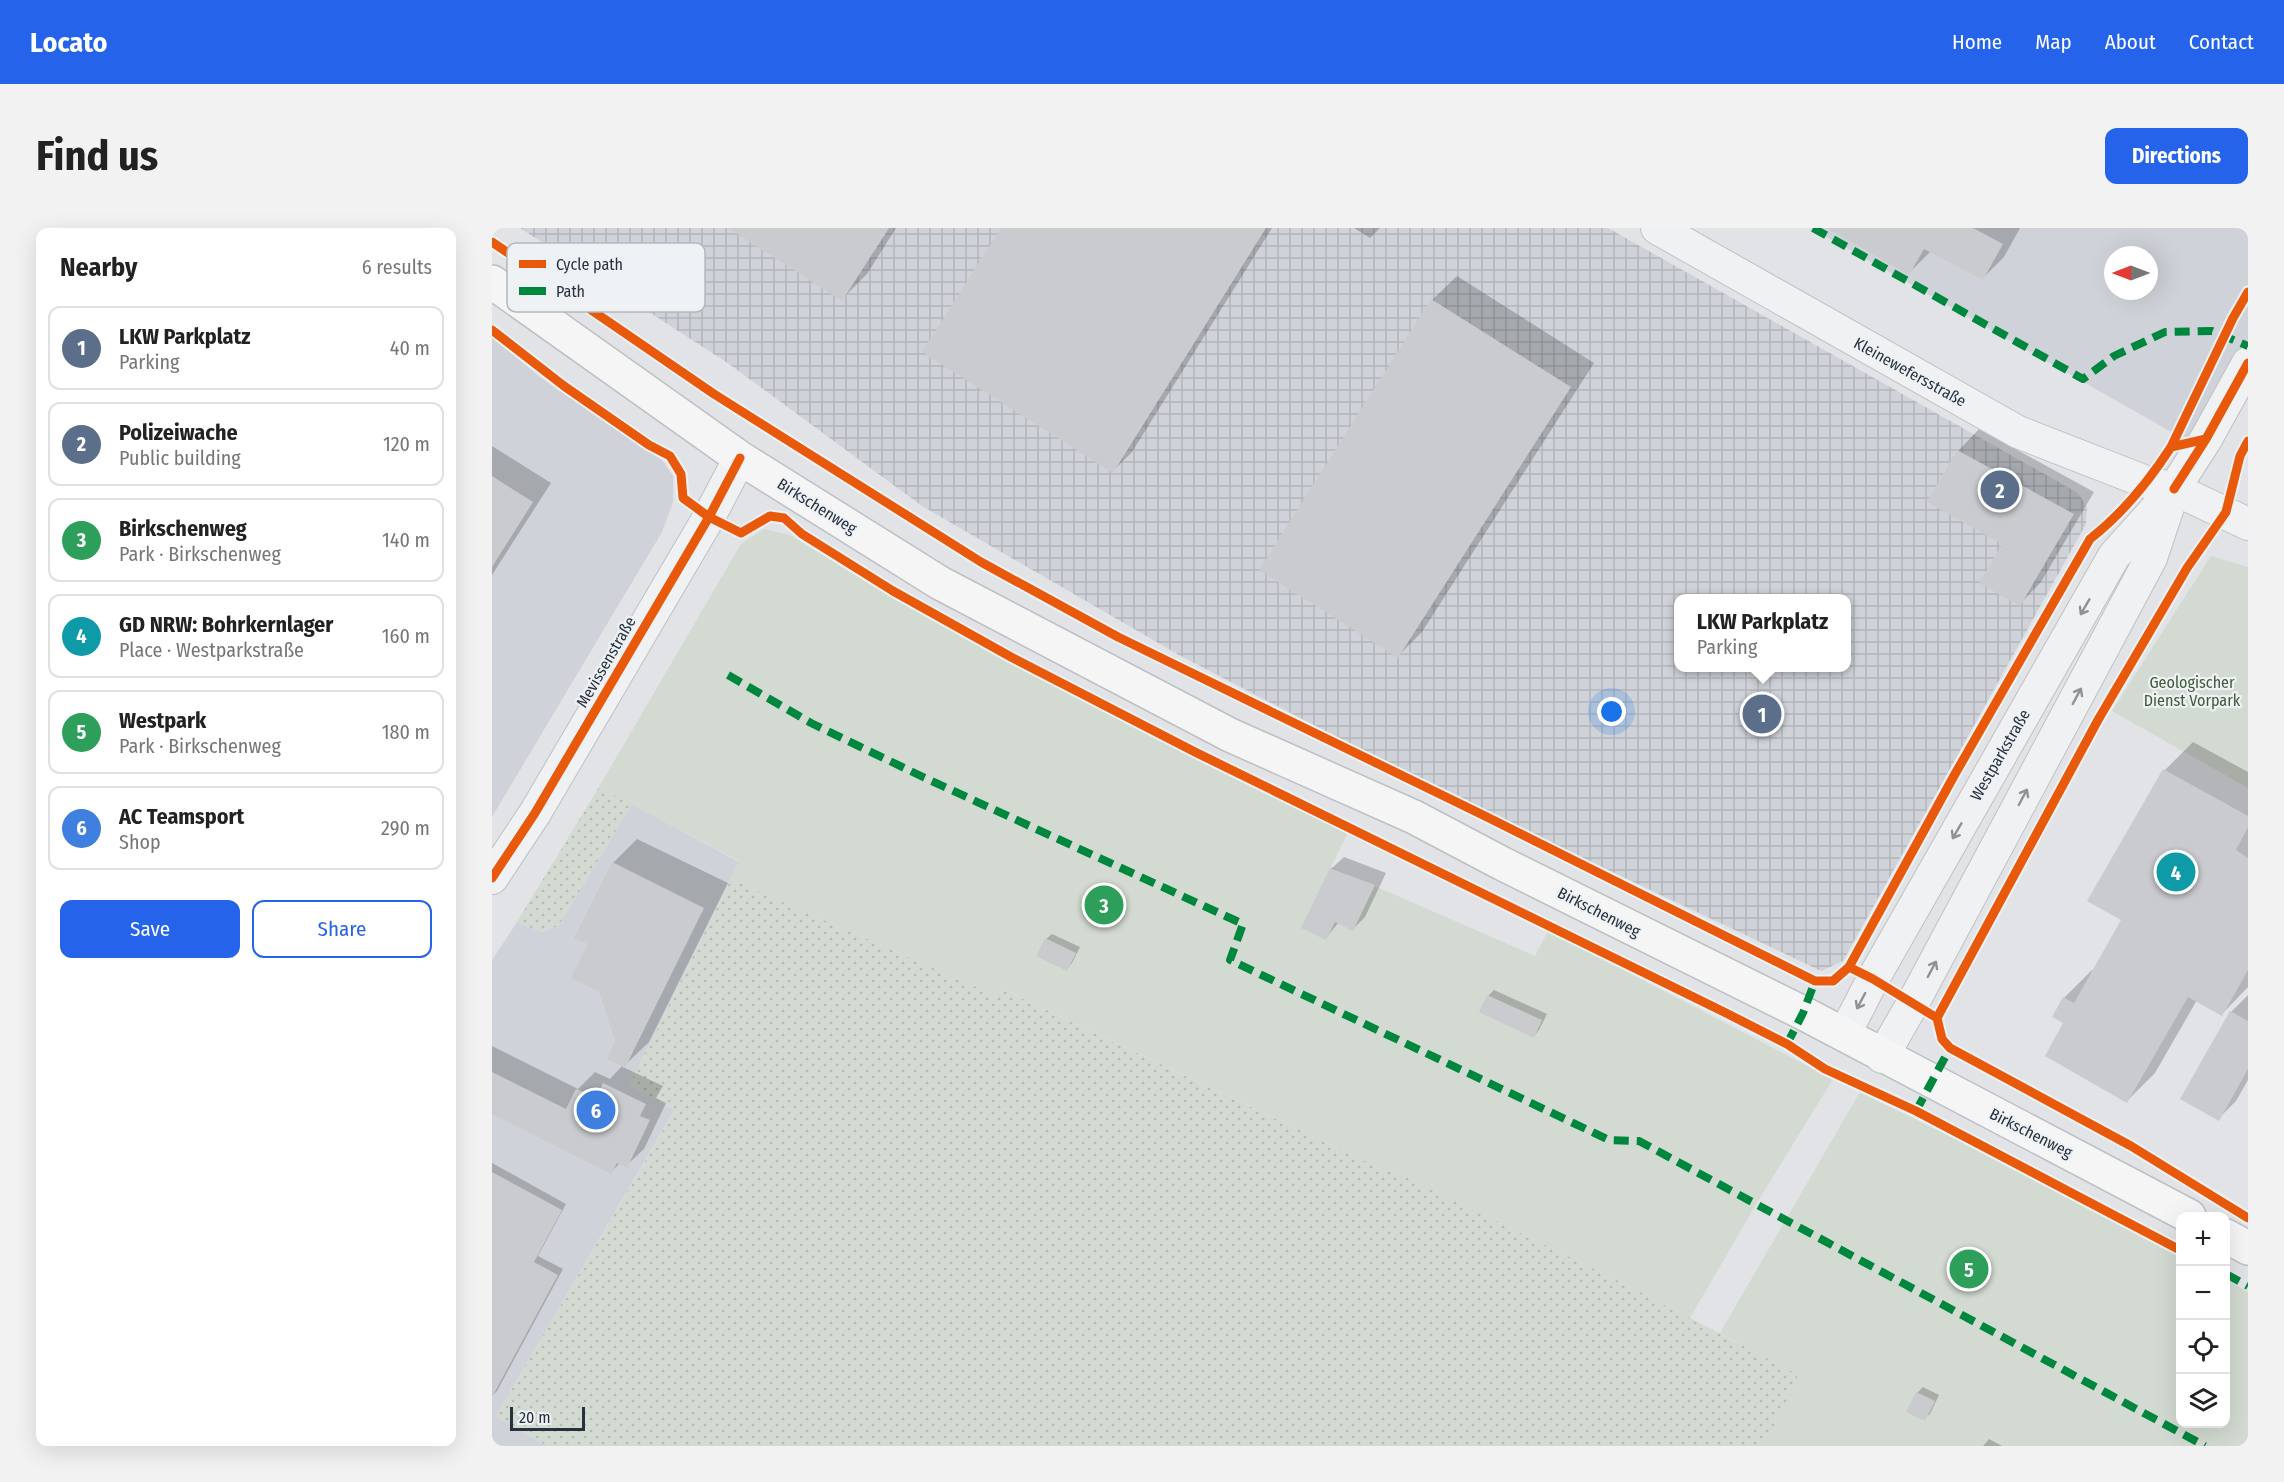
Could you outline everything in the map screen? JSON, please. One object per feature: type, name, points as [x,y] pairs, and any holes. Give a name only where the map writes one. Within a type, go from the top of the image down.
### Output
[{"type":"main road","name":"Birkschenweg","points":[[492,282],[507,293]]},
{"type":"main road","name":"Birkschenweg","points":[[534,312],[740,458],[940,583],[1230,735],[1414,817],[1844,1035],[1882,1057],[2181,1212]]},
{"type":"main road","points":[[2230,1238],[2248,1248]]},
{"type":"street","name":"Kleinewefersstraße","points":[[1658,228],[2018,432],[2146,482],[2174,489],[2248,524]]},
{"type":"street","name":"Westparkstraße","points":[[1844,1035],[1873,979],[2114,556],[2174,489],[2206,439],[2248,363]]},
{"type":"street","name":"Mevissenstraße","points":[[492,878],[536,813],[709,517],[740,458]]},
{"type":"street","name":"Westparkstraße","points":[[1882,1057],[1919,993],[2151,558],[2174,489]]},
{"type":"shaded area","points":[[520,228],[1608,228],[2078,493],[2087,507],[2086,524],[1843,961],[1821,971],[1427,784],[1179,655],[922,506],[729,364],[649,312],[705,312],[705,243],[543,243]]},
{"type":"shaded area","points":[[1811,228],[2248,228],[2248,341],[2191,443]]},
{"type":"shaded area","points":[[492,337],[540,377],[663,461],[673,476],[673,502],[662,532],[492,817]]},
{"type":"shaded area","points":[[632,804],[739,862],[629,1086],[675,1109],[496,1416],[547,1446],[492,1446],[492,960],[517,922],[542,932],[558,926]]},
{"type":"green space","points":[[764,529],[790,535],[871,585],[1002,659],[1348,832],[1331,867],[1535,956],[1548,931],[1833,1079],[1690,1318],[1390,1169],[1388,1172],[1001,988],[997,996],[731,879],[739,861],[599,787],[741,544]]},
{"type":"green space","name":"Geologischer Dienst Vorpark","points":[[2211,556],[2248,567],[2248,788],[2112,711]]},
{"type":"green space","points":[[599,787],[632,804],[558,926],[542,932],[517,922]]},
{"type":"green space","points":[[731,879],[997,996],[1000,988],[1388,1172],[1390,1169],[1625,1284],[1797,1374],[1797,1383],[1763,1446],[547,1446],[496,1416],[675,1110],[629,1086]]},
{"type":"green space","points":[[1860,1092],[2176,1255],[2176,1428],[2230,1428],[2230,1282],[2248,1292],[2248,1446],[1763,1446],[1797,1383],[1797,1374],[1720,1333]]},
{"type":"building","points":[[728,228],[889,228],[842,301]]},
{"type":"building","points":[[1001,228],[1266,228],[1113,473],[922,352]]},
{"type":"building","points":[[1827,228],[1973,228],[2003,244],[1983,280],[1924,249],[1909,275]]},
{"type":"building","points":[[1431,299],[1571,387],[1398,658],[1259,570]]},
{"type":"building","points":[[1957,450],[2074,514],[2020,606],[1979,583],[2002,544],[1927,502]]},
{"type":"building","points":[[492,476],[533,502],[492,567]]},
{"type":"building","points":[[2163,769],[2248,816],[2248,827],[2236,850],[2248,858],[2248,970],[2222,1016],[2188,997],[2127,1103],[2045,1056],[2063,1023],[2052,1017],[2063,997],[2074,1003],[2121,920],[2087,901]]},
{"type":"building","points":[[612,862],[704,908],[625,1068],[607,1059],[615,1041],[599,992],[571,978],[588,944],[574,938]]},
{"type":"building","points":[[1330,868],[1375,885],[1353,931],[1335,922],[1326,940],[1301,928]]},
{"type":"building","points":[[1045,938],[1076,953],[1067,971],[1036,956]]},
{"type":"building","points":[[1487,995],[1542,1020],[1534,1038],[1479,1012]]},
{"type":"building","points":[[2230,1011],[2248,1021],[2248,1069],[2219,1121],[2180,1099]]},
{"type":"building","points":[[492,1072],[566,1109],[576,1089],[596,1097],[603,1083],[646,1104],[640,1116],[650,1120],[627,1168],[617,1163],[611,1174],[492,1114]]},
{"type":"building","points":[[492,1172],[562,1210],[534,1262],[558,1275],[492,1397]]},
{"type":"building","points":[[1916,1392],[1935,1401],[1925,1421],[1906,1412]]},
{"type":"marked path","points":[[1813,228],[2083,379],[2114,356],[2165,332],[2212,331],[2248,346]]},
{"type":"marked path","points":[[728,675],[811,723],[1243,924],[1230,960],[1609,1140],[1639,1141],[2205,1446]]},
{"type":"marked path","points":[[1787,1044],[1803,1013],[1815,981]]},
{"type":"marked path","points":[[1916,1111],[1950,1048]]},
{"type":"marked path","points":[[2230,1276],[2248,1286]]},
{"type":"cycle path","points":[[492,242],[507,252]]},
{"type":"cycle path","points":[[2171,447],[2233,318],[2248,292]]},
{"type":"cycle path","points":[[594,312],[714,394],[981,562],[1118,637],[1487,817],[1815,981],[1833,981],[1849,967],[1955,774],[2090,539],[2134,496],[2171,447],[2206,439]]},
{"type":"cycle path","points":[[492,330],[564,386],[649,445],[670,456],[681,474],[683,498],[709,517],[741,533],[770,516],[784,518],[802,534],[893,591],[1011,657],[1195,752],[1724,1012],[1787,1044],[1825,1069],[1916,1111],[2176,1248]]},
{"type":"cycle path","points":[[2174,489],[2206,439],[2248,363]]},
{"type":"cycle path","points":[[1937,1018],[2098,720],[2187,568],[2226,512],[2240,456],[2248,441]]},
{"type":"cycle path","points":[[492,878],[535,813],[709,517],[740,458]]},
{"type":"cycle path","points":[[1849,967],[1937,1018],[1942,1039],[1950,1048],[2131,1146],[2248,1218]]},
{"type":"place","name":"Polizeiwache","points":[[2000,490]]},
{"type":"place","name":"LKW Parkplatz","points":[[1762,714]]},
{"type":"place","name":"GD NRW: Bohrkernlager","points":[[2176,872]]},
{"type":"place","name":"Birkschenweg","points":[[1104,905]]},
{"type":"place","name":"AC Teamsport","points":[[596,1110]]},
{"type":"place","name":"Westpark","points":[[1969,1269]]}]
